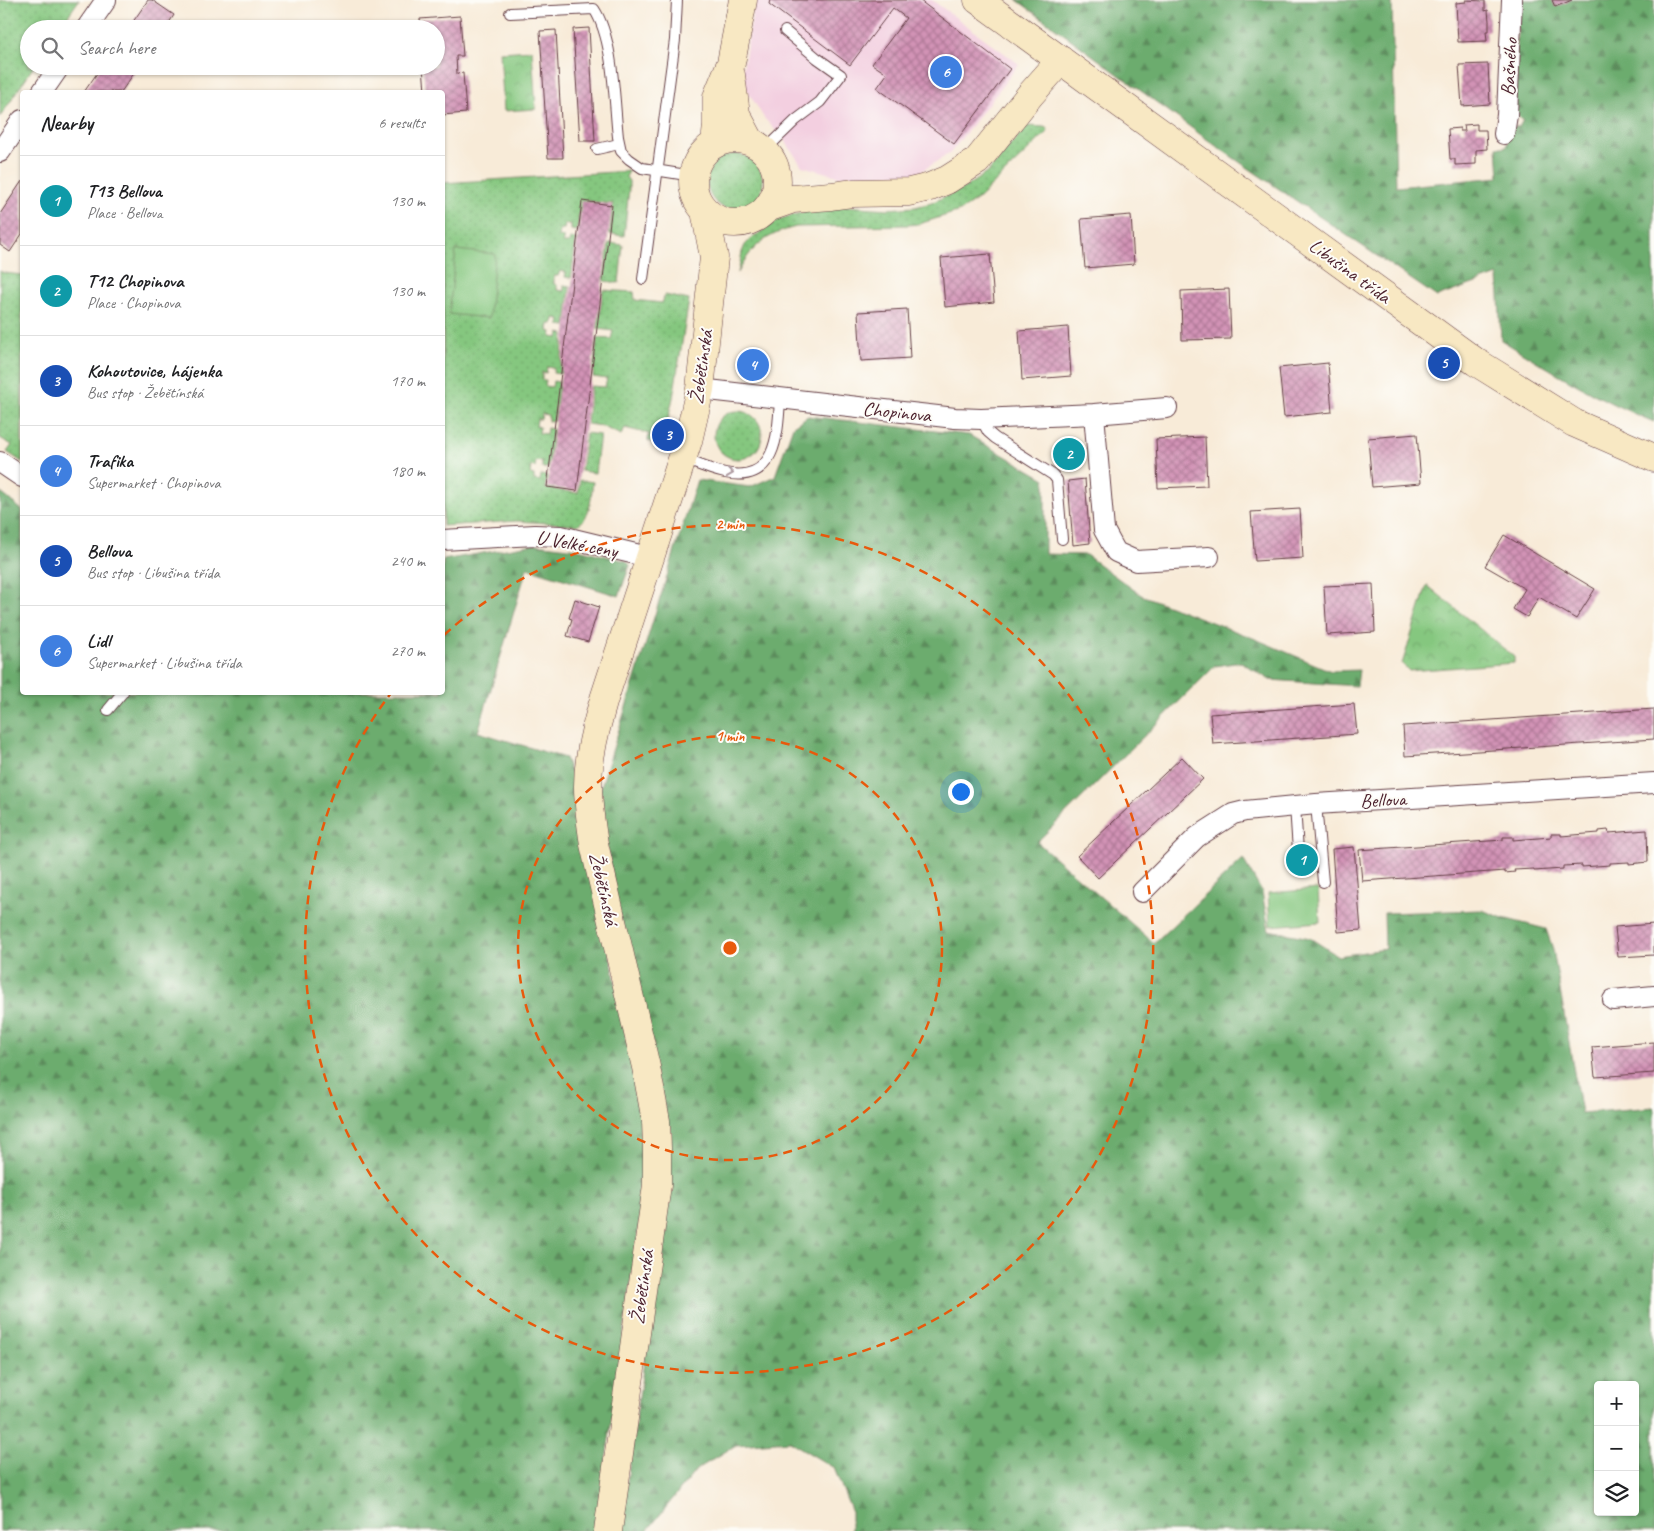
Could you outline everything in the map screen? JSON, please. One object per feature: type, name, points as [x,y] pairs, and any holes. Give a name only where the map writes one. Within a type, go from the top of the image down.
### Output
[{"type":"street","points":[[92,20],[106,0]]},
{"type":"street","points":[[715,144],[717,97],[730,63],[743,0]]},
{"type":"street","name":"Libušina třída","points":[[978,0],[1476,362],[1574,422],[1654,458]]},
{"type":"street","name":"Bašného","points":[[1504,134],[1507,115],[1512,0]]},
{"type":"street","points":[[767,208],[793,199],[852,193],[909,192],[930,187],[947,180],[977,161],[1061,60]]},
{"type":"street","points":[[730,63],[736,114],[763,154],[776,176],[776,187],[772,202],[753,219],[739,223],[722,222],[705,211],[694,193],[693,176],[699,160],[705,152],[715,144],[732,139],[763,154],[792,177],[852,193]]},
{"type":"street","points":[[43,90],[54,75]]},
{"type":"street","points":[[0,152],[20,123]]},
{"type":"street","name":"Žebětínská","points":[[608,1531],[657,1185],[658,1148],[656,1121],[646,1067],[594,844],[588,776],[596,727],[604,699],[652,558],[683,459],[700,389],[714,257],[705,211]]},
{"type":"street","name":"Žebětínská","points":[[714,257],[729,232],[739,223]]},
{"type":"street","name":"Chopinova","points":[[700,389],[918,415],[981,419],[1094,414],[1167,408]]},
{"type":"street","points":[[1094,414],[1104,530],[1116,552],[1136,562],[1209,556]]},
{"type":"street","points":[[0,462],[20,476]]},
{"type":"street","name":"U Velké ceny","points":[[445,540],[535,535],[561,536],[652,558]]},
{"type":"street","name":"Bellova","points":[[1142,892],[1197,838],[1233,814],[1245,810],[1654,783]]},
{"type":"street","points":[[1613,1000],[1654,996]]},
{"type":"lane","points":[[643,279],[675,40],[677,0]]},
{"type":"lane","points":[[510,13],[594,9],[603,27],[608,46],[621,151],[642,168],[693,176]]},
{"type":"lane","points":[[763,154],[796,120],[820,102],[841,75],[785,31]]},
{"type":"lane","points":[[597,149],[619,144]]},
{"type":"lane","points":[[683,459],[726,473],[741,474],[760,469],[767,462],[773,451],[778,429],[780,399]]},
{"type":"lane","points":[[981,419],[988,432],[1054,475],[1057,480],[1062,539]]},
{"type":"lane","points":[[108,710],[120,695]]},
{"type":"lane","points":[[1316,804],[1323,882]]},
{"type":"lane","points":[[1295,806],[1298,851]]},
{"type":"shaded area","points":[[755,0],[932,0],[1019,64],[951,152],[911,178],[855,181],[802,166],[785,141],[764,118],[741,80]]},
{"type":"green space","points":[[0,0],[79,0],[65,20],[20,20],[20,75],[28,75],[0,117]]},
{"type":"green space","points":[[1017,0],[1392,0],[1396,187],[1499,177],[1497,147],[1505,147],[1510,126],[1519,127],[1523,120],[1515,114],[1518,0],[1654,0],[1654,422],[1595,395],[1501,340],[1498,275],[1437,297],[1216,146]]},
{"type":"green space","points":[[532,50],[536,109],[504,111],[500,52]]},
{"type":"green space","points":[[1027,126],[1048,129],[978,199],[960,211],[919,224],[796,227],[777,233],[761,242],[743,263],[738,273],[742,252],[745,245],[752,238],[780,219],[804,212],[805,206],[832,205],[888,209],[915,207],[931,203],[964,188],[988,172]]},
{"type":"green space","points":[[729,154],[741,154],[751,158],[759,166],[763,182],[759,198],[751,206],[741,210],[729,210],[719,206],[711,198],[707,188],[707,176],[711,166],[719,158]]},
{"type":"green space","points":[[629,171],[626,177],[629,181],[629,189],[624,236],[610,234],[613,204],[581,200],[577,231],[571,230],[571,224],[565,224],[564,229],[560,229],[559,237],[563,237],[563,243],[569,243],[570,238],[576,239],[571,278],[565,277],[566,272],[560,271],[558,276],[554,276],[554,284],[557,285],[557,290],[564,291],[564,285],[570,286],[566,326],[559,325],[560,319],[554,318],[553,324],[549,324],[548,331],[552,332],[551,337],[558,338],[559,333],[564,334],[560,374],[553,373],[554,368],[547,367],[546,373],[542,372],[542,380],[546,380],[545,386],[552,387],[553,381],[559,382],[554,421],[548,421],[548,415],[542,414],[541,419],[537,419],[536,426],[540,427],[539,433],[546,434],[547,428],[553,429],[548,468],[542,468],[542,462],[536,461],[535,467],[531,466],[530,474],[534,475],[534,480],[540,481],[541,475],[547,476],[545,488],[578,493],[580,480],[593,482],[588,512],[582,522],[577,525],[517,521],[445,526],[445,183]]},
{"type":"green space","points":[[609,243],[623,245],[619,283],[604,281]]},
{"type":"green space","points":[[456,250],[495,254],[489,318],[449,314]]},
{"type":"green space","points":[[0,271],[20,275],[20,461],[7,452],[12,445],[0,438]]},
{"type":"green space","points":[[603,290],[634,292],[635,300],[662,303],[665,295],[689,300],[673,398],[662,445],[648,441],[649,434],[625,428],[621,435],[601,426],[587,424],[591,386],[605,387],[607,379],[593,377],[597,338],[611,339],[613,331],[598,329]]},
{"type":"green space","points":[[733,411],[743,411],[752,415],[758,421],[761,426],[761,444],[752,455],[743,459],[733,459],[724,455],[718,449],[714,440],[714,430],[718,421],[724,415]]},
{"type":"green space","points":[[808,416],[969,435],[1045,479],[1045,554],[1086,555],[1141,595],[1253,638],[1331,671],[1359,670],[1357,686],[1270,680],[1241,662],[1215,666],[1037,842],[1154,943],[1243,859],[1262,892],[1269,930],[1310,938],[1338,956],[1385,949],[1384,913],[1482,910],[1503,918],[1546,929],[1553,949],[1581,1113],[1654,1107],[1654,1531],[851,1531],[851,1510],[834,1468],[789,1441],[736,1445],[696,1470],[647,1531],[620,1531],[669,1186],[606,842],[600,790],[697,480],[750,487],[775,476],[793,426]]},
{"type":"green space","points":[[586,433],[600,435],[595,473],[581,471]]},
{"type":"green space","points":[[0,492],[20,508],[20,695],[445,695],[445,560],[535,544],[578,549],[626,561],[630,565],[619,596],[527,568],[478,732],[565,758],[576,786],[644,1122],[645,1184],[596,1531],[0,1531]]},
{"type":"green space","points":[[1427,585],[1514,657],[1514,663],[1409,671],[1402,664]]},
{"type":"green space","points":[[1318,889],[1320,922],[1270,926],[1268,893]]},
{"type":"building","points":[[148,0],[152,0],[174,15],[171,20],[134,20]]},
{"type":"building","points":[[770,0],[919,0],[1010,69],[954,144],[877,88],[887,74],[872,64],[906,18],[893,8],[850,65],[769,4]]},
{"type":"building","points":[[1466,0],[1485,1],[1485,11],[1488,10],[1489,21],[1489,31],[1486,31],[1487,41],[1458,42],[1456,3],[1466,2]]},
{"type":"building","points":[[1552,0],[1572,0],[1555,7]]},
{"type":"building","points":[[460,16],[463,56],[456,56],[457,74],[463,73],[466,113],[445,115],[445,90],[425,90],[424,75],[445,75],[445,20],[420,19]]},
{"type":"building","points":[[589,28],[595,141],[580,141],[573,29]]},
{"type":"building","points":[[556,30],[563,158],[548,158],[540,31]]},
{"type":"building","points":[[1488,64],[1490,104],[1462,106],[1459,65]]},
{"type":"building","points":[[96,75],[133,75],[122,90],[85,90]]},
{"type":"building","points":[[1477,124],[1477,130],[1486,130],[1487,149],[1476,150],[1476,164],[1455,165],[1455,159],[1450,159],[1448,129],[1460,128],[1460,131],[1465,131],[1464,125]]},
{"type":"building","points":[[20,184],[20,237],[10,252],[0,245],[0,214]]},
{"type":"building","points":[[582,201],[612,205],[577,491],[547,487]]},
{"type":"building","points":[[1131,215],[1134,264],[1085,268],[1081,219]]},
{"type":"building","points":[[990,254],[994,302],[945,307],[941,258]]},
{"type":"building","points":[[1229,289],[1231,339],[1182,340],[1181,291]]},
{"type":"building","points":[[907,309],[910,358],[861,361],[858,312]]},
{"type":"building","points":[[1068,327],[1071,376],[1022,380],[1019,331]]},
{"type":"building","points":[[750,355],[759,356],[757,373],[749,372]]},
{"type":"building","points":[[1328,363],[1332,412],[1284,417],[1279,368]]},
{"type":"building","points":[[1417,434],[1421,483],[1372,487],[1368,438]]},
{"type":"building","points":[[1205,437],[1207,486],[1158,488],[1156,439]]},
{"type":"building","points":[[1078,445],[1079,462],[1059,464],[1058,446]]},
{"type":"building","points":[[1085,479],[1090,543],[1073,545],[1068,481]]},
{"type":"building","points":[[1300,509],[1303,558],[1255,561],[1251,512]]},
{"type":"building","points":[[1504,535],[1595,589],[1576,619],[1539,597],[1527,617],[1513,609],[1525,589],[1485,566]]},
{"type":"building","points":[[1373,584],[1375,632],[1327,635],[1324,586]]},
{"type":"building","points":[[575,599],[599,607],[588,642],[567,636],[572,619],[569,618]]},
{"type":"building","points":[[1354,704],[1357,734],[1213,744],[1210,714]]},
{"type":"building","points":[[1654,709],[1654,739],[1405,756],[1403,726]]},
{"type":"building","points":[[1182,757],[1203,779],[1098,878],[1077,856]]},
{"type":"building","points":[[1608,830],[1609,833],[1647,830],[1648,862],[1610,863],[1610,865],[1582,867],[1582,865],[1563,866],[1563,869],[1514,870],[1515,872],[1505,873],[1505,871],[1362,881],[1359,850],[1503,840],[1503,837],[1513,837],[1513,840],[1551,837],[1551,834],[1561,834],[1561,836],[1599,833],[1599,831]]},
{"type":"building","points":[[1354,847],[1361,930],[1338,932],[1332,849]]},
{"type":"building","points":[[1311,850],[1312,868],[1293,869],[1291,852]]},
{"type":"building","points":[[1654,924],[1654,955],[1618,957],[1615,927]]},
{"type":"building","points":[[1654,1042],[1654,1073],[1595,1077],[1592,1047]]},
{"type":"place","name":"Lidl","points":[[946,72]]},
{"type":"place","name":"Bellova","points":[[1444,363]]},
{"type":"place","name":"Trafika","points":[[753,365]]},
{"type":"place","name":"Kohoutovice, hájenka","points":[[668,435]]},
{"type":"place","name":"T12 Chopinova","points":[[1069,454]]},
{"type":"place","name":"T13 Bellova","points":[[1302,860]]}]
